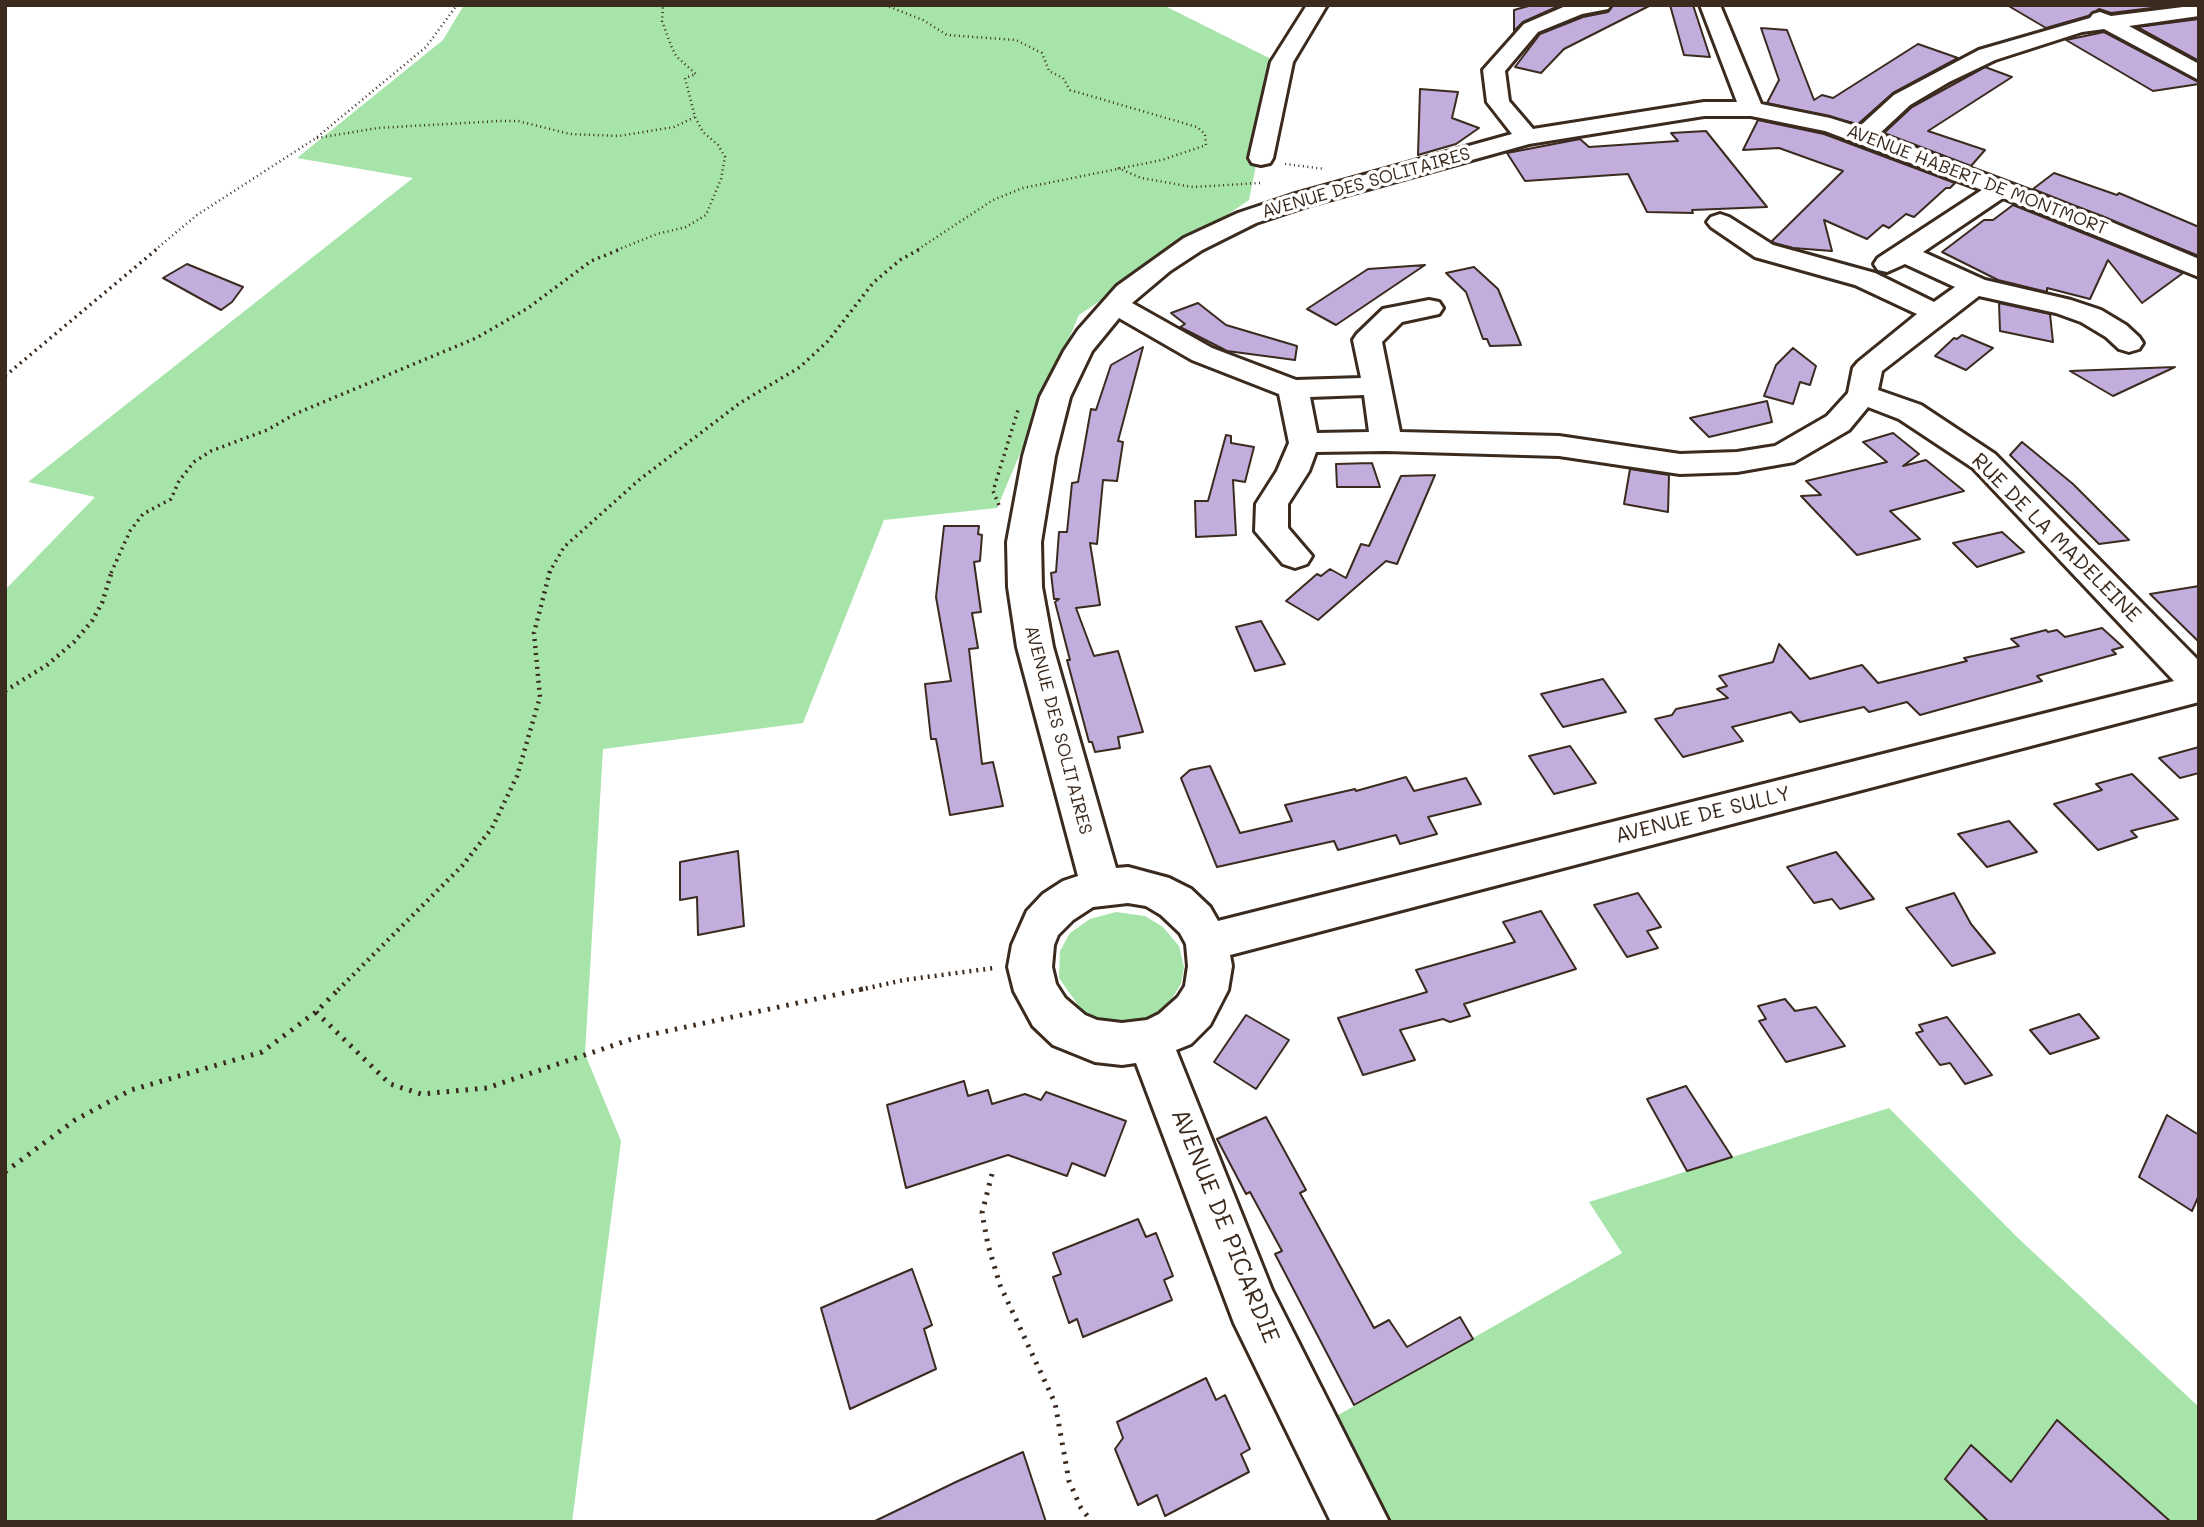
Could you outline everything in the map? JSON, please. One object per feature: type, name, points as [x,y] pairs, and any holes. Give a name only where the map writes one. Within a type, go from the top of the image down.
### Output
[{"type":"street","points":[[1261,158],[1282,62],[1317,5]]},
{"type":"street","points":[[1527,137],[1498,102],[1494,70],[1531,28],[1577,9],[1601,5]]},
{"type":"street","points":[[1710,5],[1734,60],[1751,109]]},
{"type":"street","points":[[2076,5],[2199,73]]},
{"type":"street","points":[[1863,136],[1902,100],[1987,55],[2078,26],[2199,10]]},
{"type":"street","name":"AVENUE DES SOLITAIRES","points":[[1101,886],[1035,647],[1025,587],[1024,542],[1039,456],[1055,397],[1088,336],[1115,303],[1142,278],[1176,254],[1247,218],[1301,200],[1527,137],[1704,109],[1751,109]]},
{"type":"street","name":"AVENUE HABERT DE MONTMORT","points":[[1751,109],[1830,125],[1863,136],[2094,223],[2199,269]]},
{"type":"street","points":[[1865,279],[2001,187]]},
{"type":"street","points":[[1720,222],[1764,251],[1865,279],[1936,313]]},
{"type":"street","points":[[1904,253],[1975,286],[2021,299],[2061,306],[2091,316],[2116,331],[2129,343]]},
{"type":"street","points":[[1304,443],[1386,441],[1559,446],[1679,464],[1737,462],[1783,455],[1838,423],[1862,395],[1868,368],[1936,313],[1975,286]]},
{"type":"street","points":[[1115,303],[1202,354],[1293,389],[1378,386]]},
{"type":"street","points":[[1386,441],[1378,386],[1367,340],[1393,315],[1429,308]]},
{"type":"street","points":[[1293,389],[1304,443],[1293,471],[1272,504],[1271,531],[1295,556]]},
{"type":"street","name":"RUE DE LA MADELEINE","points":[[1862,395],[1910,412],[1943,431],[1984,461],[2199,686]]},
{"type":"street","name":"AVENUE DE SULLY","points":[[1207,942],[2199,686]]},
{"type":"street","points":[[1128,885],[1154,890],[1177,902],[1195,920],[1207,942],[1210,966],[1206,990],[1194,1011],[1175,1029],[1150,1040],[1122,1044],[1095,1041],[1069,1030],[1049,1013],[1036,991],[1030,967],[1033,945],[1042,924],[1068,900],[1101,886],[1128,885]]},
{"type":"street","name":"AVENUE DE PICARDIE","points":[[1150,1040],[1252,1305],[1361,1522]]},
{"type":"path","points":[[5,376],[197,215],[317,138],[426,47],[457,5]]},
{"type":"path","points":[[5,691],[47,665],[74,642],[92,621],[102,603],[111,573],[130,531],[143,514],[172,499],[179,481],[202,456],[476,338],[528,308],[591,261],[657,233],[687,227],[706,215],[726,162],[723,151],[703,132],[695,117],[685,78],[696,74],[676,56],[672,48],[662,21],[663,5]]},
{"type":"path","points":[[5,1172],[75,1120],[131,1090],[262,1052],[316,1012],[461,866],[492,828],[517,776],[540,697],[534,633],[550,570],[564,547],[659,465],[740,403],[800,367],[828,341],[873,284],[900,260],[936,240],[993,200],[1014,191],[1170,158],[1206,145],[1205,134],[1189,124],[1075,92],[1066,86],[1063,78],[1049,71],[1042,53],[1016,40],[947,35],[923,20],[885,5]]},
{"type":"path","points":[[317,138],[378,128],[434,127],[499,121],[518,121],[570,134],[618,136],[674,127],[695,117]]},
{"type":"path","points":[[1117,168],[1141,178],[1193,187],[1261,183]]},
{"type":"path","points":[[316,1012],[390,1084],[421,1094],[487,1088],[635,1038],[904,980],[989,968],[1030,967]]},
{"type":"path","points":[[992,1174],[982,1213],[988,1245],[1000,1284],[1055,1403],[1069,1481],[1081,1508],[1092,1522]]},
{"type":"green space","points":[[464,5],[1163,5],[1277,62],[1249,200],[1079,315],[997,508],[884,520],[803,723],[603,749],[585,1054],[621,1141],[572,1522],[5,1522],[5,590],[95,497],[28,482],[413,178],[297,158],[443,40]]},
{"type":"green space","points":[[1116,912],[1145,916],[1163,927],[1179,946],[1184,967],[1181,984],[1167,1006],[1141,1021],[1109,1023],[1085,1015],[1059,978],[1060,951],[1070,933],[1090,919]]},
{"type":"green space","points":[[1889,1108],[2018,1238],[2199,1407],[2199,1522],[1371,1522],[1319,1426],[1622,1253],[1589,1202]]},
{"type":"building","points":[[1532,5],[1561,5],[1523,22],[1514,31],[1514,10]]},
{"type":"building","points":[[1613,5],[1651,5],[1564,49],[1541,73],[1515,67],[1540,34],[1583,17],[1608,12]]},
{"type":"building","points":[[1670,5],[1693,5],[1710,57],[1684,55]]},
{"type":"building","points":[[2007,5],[2176,5],[2111,13],[2099,9],[2088,16],[2046,28]]},
{"type":"building","points":[[2199,19],[2199,61],[2137,27]]},
{"type":"building","points":[[1761,28],[1787,30],[1814,100],[1822,95],[1833,98],[1918,44],[1958,58],[1893,93],[1858,124],[1767,103],[1779,80]]},
{"type":"building","points":[[2104,32],[2199,84],[2153,91],[2066,40]]},
{"type":"building","points":[[1985,67],[2012,77],[1928,131],[1985,150],[1971,166],[1884,133],[1912,107]]},
{"type":"building","points":[[1420,89],[1458,92],[1452,118],[1479,128],[1456,144],[1418,155]]},
{"type":"building","points":[[1758,120],[1824,134],[1955,183],[1914,217],[1906,214],[1889,228],[1883,225],[1867,239],[1824,220],[1832,251],[1793,248],[1774,243],[1772,241],[1843,171],[1779,148],[1743,150]]},
{"type":"building","points":[[1706,131],[1767,207],[1692,210],[1693,213],[1647,212],[1628,174],[1525,181],[1507,153],[1580,139],[1589,147],[1678,141],[1671,133]]},
{"type":"building","points":[[2054,173],[2117,195],[2119,193],[2199,227],[2199,256],[2033,189]]},
{"type":"building","points":[[2013,205],[2183,273],[2142,303],[2108,260],[2090,299],[1998,280],[1942,252],[1984,220],[1993,220]]},
{"type":"building","points":[[187,264],[243,287],[232,302],[221,310],[163,278]]},
{"type":"building","points":[[1425,265],[1336,325],[1307,309],[1368,269]]},
{"type":"building","points":[[1474,267],[1498,289],[1521,345],[1490,346],[1487,339],[1483,339],[1466,292],[1446,273]]},
{"type":"building","points":[[1198,303],[1226,325],[1297,346],[1295,360],[1227,351],[1180,327],[1185,324],[1171,313]]},
{"type":"building","points":[[1999,303],[2050,314],[2053,342],[2000,331]]},
{"type":"building","points":[[1962,335],[1993,348],[1966,370],[1935,356],[1954,338]]},
{"type":"building","points":[[1143,347],[1118,441],[1123,442],[1117,481],[1103,480],[1097,544],[1090,543],[1100,605],[1076,608],[1094,656],[1118,651],[1143,732],[1118,737],[1120,748],[1095,752],[1092,742],[1089,742],[1067,660],[1070,660],[1055,602],[1059,599],[1054,599],[1051,573],[1056,572],[1059,532],[1067,532],[1072,483],[1078,482],[1091,409],[1096,410],[1111,365]]},
{"type":"building","points":[[1793,348],[1816,366],[1810,385],[1800,382],[1793,404],[1764,396],[1776,365]]},
{"type":"building","points":[[2175,367],[2113,396],[2070,371]]},
{"type":"building","points":[[1767,401],[1772,422],[1709,437],[1690,418]]},
{"type":"building","points":[[1893,433],[1919,454],[1903,466],[1926,460],[1964,491],[1890,511],[1920,539],[1857,555],[1801,496],[1821,495],[1806,481],[1887,462],[1863,442]]},
{"type":"building","points":[[1226,435],[1231,436],[1231,443],[1254,447],[1245,482],[1233,480],[1236,535],[1196,537],[1195,501],[1208,501]]},
{"type":"building","points":[[2022,442],[2073,484],[2129,540],[2099,544],[2010,455]]},
{"type":"building","points":[[1372,463],[1380,487],[1337,487],[1336,464]]},
{"type":"building","points":[[1630,469],[1669,475],[1668,512],[1624,504]]},
{"type":"building","points":[[1435,475],[1397,564],[1386,561],[1318,620],[1286,601],[1317,574],[1321,576],[1330,569],[1346,578],[1361,544],[1369,546],[1401,476]]},
{"type":"building","points":[[944,526],[979,526],[978,534],[982,535],[980,561],[974,562],[981,612],[972,613],[978,648],[969,649],[982,764],[993,762],[1003,806],[950,815],[936,739],[931,739],[925,684],[951,681],[936,597]]},
{"type":"building","points":[[2002,532],[2024,552],[1977,567],[1953,543]]},
{"type":"building","points":[[2199,586],[2199,642],[2150,594]]},
{"type":"building","points":[[1261,621],[1285,664],[1255,671],[1236,627]]},
{"type":"building","points":[[2102,628],[2123,647],[2112,650],[2116,654],[2037,676],[2042,681],[1920,715],[1907,702],[1869,712],[1864,707],[1800,722],[1791,712],[1732,727],[1743,741],[1683,757],[1655,719],[1672,715],[1676,709],[1728,698],[1717,689],[1727,686],[1719,676],[1773,662],[1779,644],[1810,679],[1862,665],[1878,683],[1967,661],[1964,658],[2019,646],[2011,639],[2046,630],[2057,630],[2065,637]]},
{"type":"building","points":[[1603,679],[1626,712],[1563,727],[1541,694]]},
{"type":"building","points":[[1570,746],[1596,783],[1554,794],[1529,756]]},
{"type":"building","points":[[2199,747],[2199,773],[2180,778],[2159,758]]},
{"type":"building","points":[[1210,766],[1240,833],[1292,821],[1285,805],[1355,789],[1356,791],[1406,777],[1414,791],[1466,778],[1481,804],[1428,817],[1437,834],[1400,844],[1396,835],[1338,850],[1334,841],[1217,867],[1181,778],[1190,770]]},
{"type":"building","points":[[2132,774],[2178,819],[2131,831],[2137,837],[2098,850],[2054,804],[2102,790],[2096,784]]},
{"type":"building","points":[[2009,821],[2037,852],[1987,867],[1958,834]]},
{"type":"building","points":[[738,851],[744,926],[698,935],[697,897],[680,900],[680,862]]},
{"type":"building","points":[[1836,852],[1874,899],[1840,909],[1832,899],[1814,903],[1787,867]]},
{"type":"building","points":[[1638,893],[1661,927],[1647,931],[1658,948],[1627,957],[1594,905]]},
{"type":"building","points":[[1954,893],[1971,924],[1995,953],[1952,966],[1906,908]]},
{"type":"building","points":[[1541,911],[1576,969],[1464,1004],[1470,1016],[1450,1022],[1443,1019],[1400,1030],[1415,1060],[1363,1075],[1338,1018],[1427,992],[1416,970],[1515,942],[1503,922]]},
{"type":"building","points":[[1785,999],[1795,1011],[1816,1007],[1845,1046],[1786,1062],[1759,1021],[1766,1019],[1758,1006]]},
{"type":"building","points":[[2079,1014],[2099,1038],[2050,1054],[2030,1030]]},
{"type":"building","points":[[1246,1015],[1289,1040],[1256,1089],[1214,1062]]},
{"type":"building","points":[[1947,1017],[1992,1075],[1965,1084],[1950,1063],[1940,1065],[1916,1033],[1923,1031],[1919,1025]]},
{"type":"building","points":[[964,1081],[968,1096],[988,1090],[992,1104],[1025,1094],[1041,1100],[1046,1092],[1126,1121],[1105,1176],[1072,1163],[1067,1176],[1008,1155],[906,1188],[887,1105]]},
{"type":"building","points":[[1686,1086],[1732,1157],[1687,1171],[1647,1099]]},
{"type":"building","points":[[2167,1115],[2199,1135],[2199,1195],[2192,1211],[2139,1177]]},
{"type":"building","points":[[1266,1117],[1306,1190],[1300,1193],[1374,1328],[1389,1320],[1407,1347],[1460,1317],[1473,1339],[1354,1405],[1275,1254],[1282,1251],[1250,1192],[1246,1194],[1217,1139]]},
{"type":"building","points":[[1138,1219],[1146,1237],[1156,1233],[1173,1276],[1164,1280],[1172,1300],[1083,1337],[1077,1319],[1069,1323],[1053,1277],[1061,1274],[1053,1253]]},
{"type":"building","points":[[912,1269],[932,1325],[924,1329],[936,1369],[850,1409],[821,1308]]},
{"type":"building","points":[[1206,1378],[1216,1400],[1225,1395],[1250,1449],[1241,1454],[1249,1472],[1165,1516],[1157,1495],[1138,1505],[1115,1449],[1123,1438],[1117,1422]]},
{"type":"building","points":[[2057,1420],[2171,1522],[1989,1522],[1945,1479],[1971,1445],[2011,1482]]},
{"type":"building","points":[[1023,1452],[1046,1522],[873,1522],[958,1481]]}]
